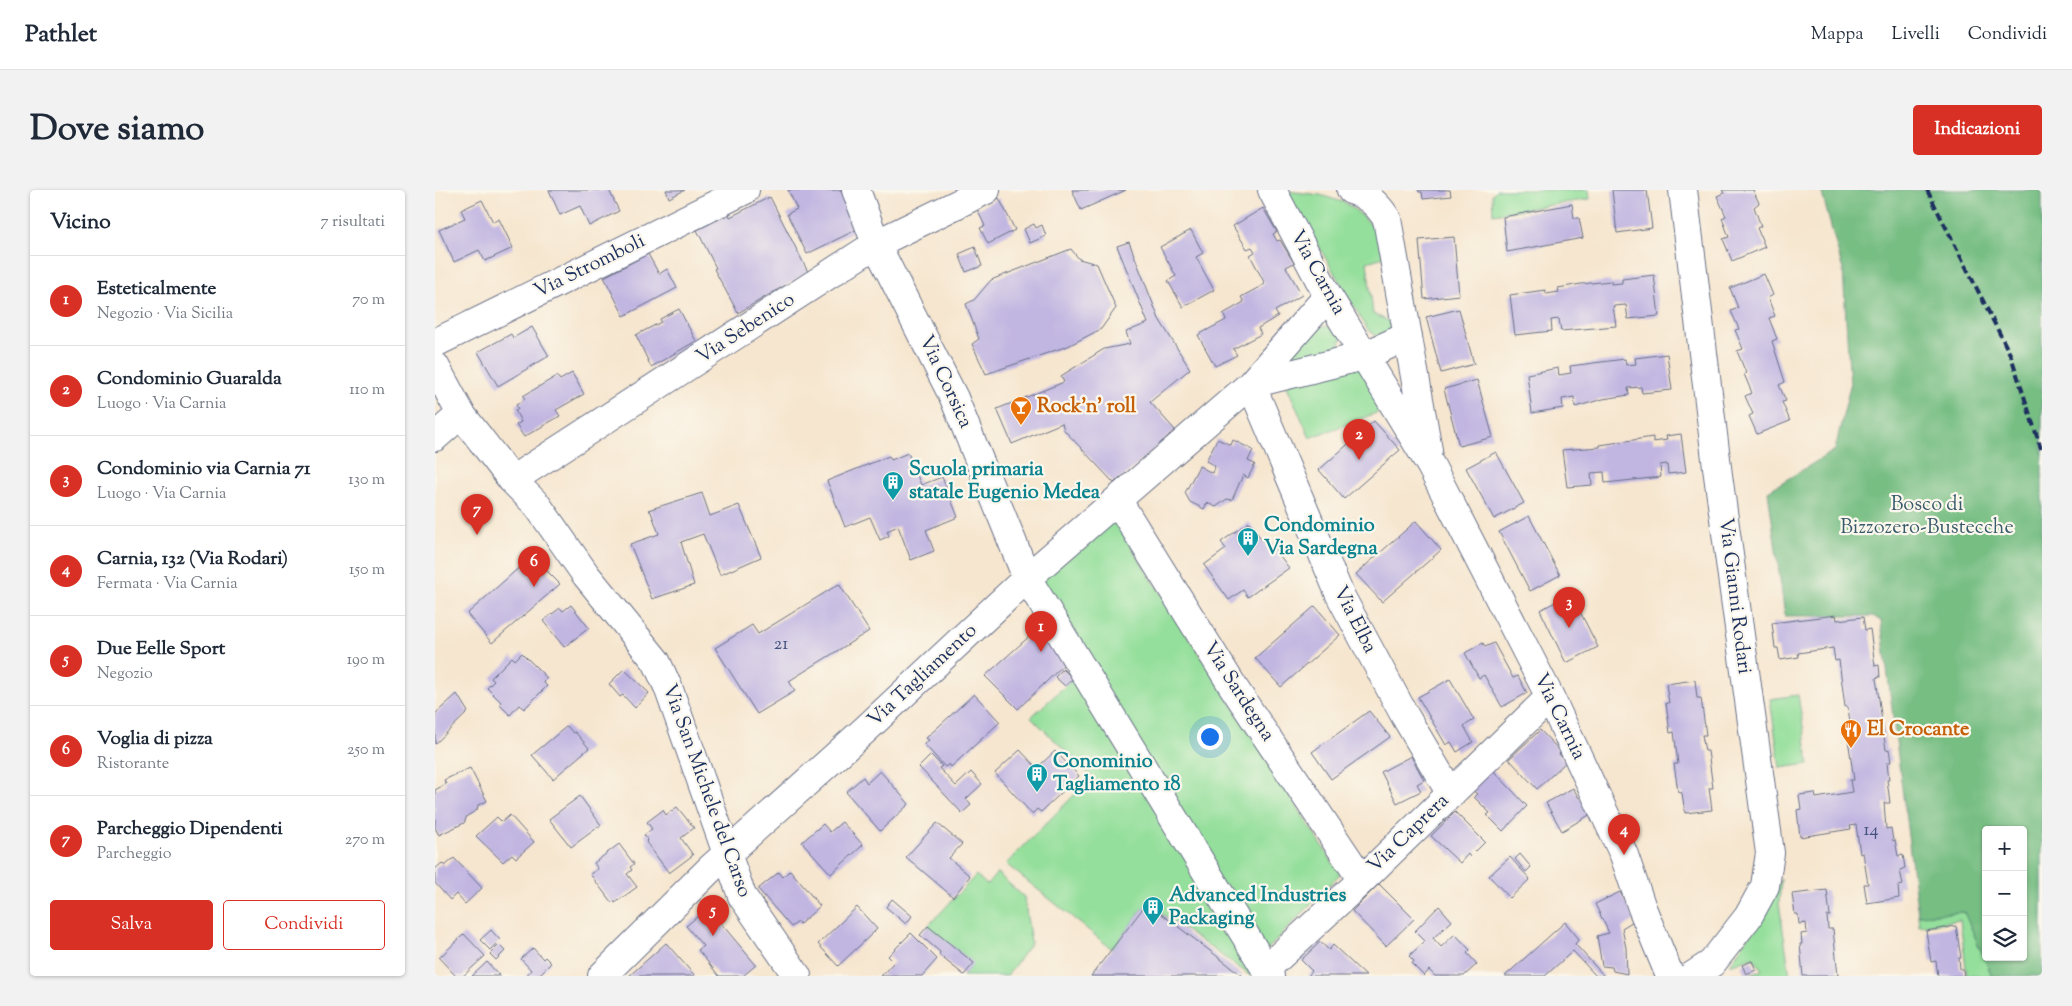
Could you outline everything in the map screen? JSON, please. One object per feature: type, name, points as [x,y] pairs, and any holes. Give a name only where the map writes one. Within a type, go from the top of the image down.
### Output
[{"type":"street","name":"Via Stromboli","points":[[435,343],[745,190]]},
{"type":"street","name":"Via Corsica","points":[[856,190],[876,244],[954,398],[1027,578],[1268,973]]},
{"type":"street","name":"Via Sebenico","points":[[512,480],[876,244],[986,190]]},
{"type":"street","name":"Via Carnia","points":[[1272,190],[1328,296],[1431,466],[1550,697],[1624,855],[1670,976]]},
{"type":"street","name":"Via Carnia","points":[[1351,190],[1359,192],[1373,201],[1387,219],[1431,466]]},
{"type":"street","name":"Via Gianni Rodari","points":[[1683,190],[1717,465],[1770,853],[1765,886],[1748,917],[1709,972]]},
{"type":"street","name":"Via Tagliamento","points":[[602,976],[726,854],[866,729],[1027,578],[1251,384],[1328,296]]},
{"type":"street","points":[[1364,356],[1408,336]]},
{"type":"street","name":"Via Tagliamento","points":[[1251,384],[1364,356]]},
{"type":"street","name":"Via San Michele del Carso","points":[[435,366],[461,414],[512,480],[537,505],[586,575],[656,661],[669,687],[741,896],[797,976]]},
{"type":"street","name":"Via Elba","points":[[1251,384],[1340,594],[1405,716],[1451,794]]},
{"type":"street","points":[[435,437],[461,414]]},
{"type":"street","name":"Via Sardegna","points":[[1118,501],[1234,688],[1362,880]]},
{"type":"street","name":"Via Caprera","points":[[1268,973],[1550,697]]},
{"type":"green space","points":[[1496,190],[1589,190],[1590,199],[1493,214],[1492,194]]},
{"type":"green space","name":"Bosco di Bizzozero-Bustecche","points":[[1821,190],[2042,190],[2042,976],[1992,976],[1985,961],[2027,961],[2027,826],[1982,826],[1982,953],[1964,912],[1918,915],[1881,621],[1873,616],[1785,616],[1768,491],[1835,450],[1850,386],[1843,270]]},
{"type":"green space","points":[[1286,191],[1320,195],[1346,203],[1365,218],[1377,232],[1384,257],[1367,262],[1373,314],[1391,322],[1392,332],[1381,339],[1368,330]]},
{"type":"green space","points":[[1322,326],[1334,327],[1342,337],[1338,350],[1273,369]]},
{"type":"green space","points":[[1358,365],[1384,410],[1310,438],[1286,384]]},
{"type":"green space","points":[[1114,520],[1340,874],[1262,955],[1040,582]]},
{"type":"green space","points":[[1073,679],[1262,976],[1251,976],[1147,903],[1112,949],[1006,864],[1092,777],[1031,717]]},
{"type":"green space","points":[[1798,695],[1809,764],[1780,768],[1770,699]]},
{"type":"green space","points":[[997,873],[1024,897],[1031,943],[1007,976],[963,976],[973,963],[928,926],[976,875],[987,885]]},
{"type":"green space","points":[[1781,879],[1779,903],[1790,976],[1749,976],[1762,970],[1753,957],[1730,965]]},
{"type":"green space","points":[[1965,912],[1982,952],[1982,961],[1986,961],[1992,976],[1967,976],[1960,920],[1919,926],[1918,915]]},
{"type":"building","points":[[549,190],[609,190],[619,211],[589,226],[580,206],[560,215]]},
{"type":"building","points":[[666,190],[685,190],[669,198]]},
{"type":"building","points":[[788,190],[841,190],[860,228],[807,254],[787,214],[797,209]]},
{"type":"building","points":[[1072,190],[1126,190],[1081,210]]},
{"type":"building","points":[[1418,190],[1450,190],[1451,196],[1423,199],[1422,192]]},
{"type":"building","points":[[1612,190],[1647,190],[1652,228],[1617,233]]},
{"type":"building","points":[[1722,190],[1753,190],[1759,203],[1754,207],[1761,226],[1757,228],[1765,247],[1732,261],[1723,239],[1729,237],[1722,218],[1726,216],[1717,196],[1724,193]]},
{"type":"building","points":[[770,197],[808,272],[738,313],[714,269],[716,268],[697,230],[729,214],[730,217]]},
{"type":"building","points":[[999,198],[1015,230],[988,244],[980,228],[985,226],[977,209]]},
{"type":"building","points":[[482,200],[493,222],[499,219],[513,248],[485,261],[479,250],[454,262],[439,230],[465,218],[461,210]]},
{"type":"building","points":[[1572,204],[1574,218],[1579,218],[1583,238],[1507,252],[1503,217]]},
{"type":"building","points":[[1263,208],[1277,232],[1273,234],[1277,241],[1280,240],[1294,263],[1286,267],[1302,295],[1275,311],[1278,316],[1258,328],[1261,334],[1233,349],[1237,355],[1215,366],[1198,335],[1226,320],[1223,314],[1244,302],[1241,297],[1265,284],[1250,255],[1255,252],[1252,247],[1247,249],[1233,226]]},
{"type":"building","points":[[1034,224],[1036,228],[1042,225],[1046,236],[1030,243],[1024,229]]},
{"type":"building","points":[[1191,230],[1203,253],[1196,257],[1214,290],[1183,307],[1168,281],[1176,276],[1160,247]]},
{"type":"building","points":[[1454,237],[1459,295],[1424,299],[1419,240]]},
{"type":"building","points":[[1129,242],[1159,319],[1190,369],[1150,402],[1175,430],[1114,483],[1064,430],[1062,423],[1012,444],[997,409],[1064,382],[1061,376],[1104,349],[1130,344],[1126,332],[1148,323],[1117,246]]},
{"type":"building","points":[[975,247],[982,266],[966,272],[959,254]]},
{"type":"building","points":[[1071,249],[1079,259],[1097,264],[1116,308],[1101,329],[1068,346],[986,374],[972,344],[979,339],[966,304],[974,300],[991,280]]},
{"type":"building","points":[[648,254],[659,274],[667,269],[677,288],[624,316],[604,277]]},
{"type":"building","points":[[1764,274],[1773,295],[1768,298],[1775,316],[1769,318],[1777,339],[1772,341],[1785,382],[1779,385],[1786,401],[1782,402],[1790,421],[1757,434],[1749,416],[1753,414],[1745,396],[1752,393],[1737,351],[1743,349],[1735,330],[1739,329],[1731,311],[1738,308],[1730,288]]},
{"type":"building","points":[[1654,275],[1659,316],[1628,319],[1626,305],[1613,306],[1616,326],[1561,331],[1559,319],[1551,320],[1552,331],[1515,335],[1510,295],[1545,290],[1546,294],[1559,292],[1558,288],[1611,281],[1611,284],[1622,283],[1622,279]]},
{"type":"building","points":[[679,309],[696,341],[651,367],[636,335],[661,322],[660,319]]},
{"type":"building","points":[[1459,309],[1474,364],[1441,373],[1426,317]]},
{"type":"building","points":[[532,327],[549,356],[498,386],[478,352],[511,334],[513,338]]},
{"type":"building","points":[[1667,354],[1672,390],[1642,393],[1641,387],[1628,388],[1629,395],[1603,399],[1575,407],[1574,397],[1562,399],[1563,408],[1532,413],[1527,374],[1558,368],[1559,375],[1571,373],[1570,366],[1625,359],[1626,365],[1636,364],[1635,358]]},
{"type":"building","points":[[572,373],[584,394],[556,410],[560,416],[524,437],[516,425],[521,422],[515,410],[518,409],[516,405],[525,399],[523,396],[557,376],[560,380]]},
{"type":"building","points":[[1477,380],[1493,437],[1459,446],[1444,389]]},
{"type":"building","points":[[1374,421],[1400,450],[1344,499],[1319,470]]},
{"type":"building","points":[[1681,434],[1686,472],[1668,474],[1667,464],[1660,465],[1661,477],[1605,483],[1604,472],[1591,473],[1592,485],[1567,487],[1562,450],[1600,447],[1600,445],[1653,437],[1653,442],[1667,440],[1666,436]]},
{"type":"building","points":[[1217,439],[1231,445],[1233,440],[1253,450],[1248,461],[1255,464],[1248,478],[1243,475],[1232,500],[1227,499],[1216,507],[1207,503],[1204,509],[1190,502],[1185,493],[1199,466],[1212,473],[1215,466],[1206,461]]},
{"type":"building","points":[[1496,452],[1524,503],[1494,519],[1466,468]]},
{"type":"building","name":"Scuola primaria statale Eugenio Medea","points":[[908,453],[921,485],[942,477],[958,517],[926,530],[934,551],[911,560],[898,526],[887,531],[889,536],[880,540],[870,517],[845,527],[827,481],[889,456],[891,460]]},
{"type":"building","points":[[702,493],[710,516],[739,505],[761,557],[720,575],[703,534],[681,542],[694,585],[652,599],[630,544],[659,534],[651,512],[648,510]]},
{"type":"building","points":[[1529,516],[1560,575],[1530,591],[1499,532]]},
{"type":"building","points":[[1416,521],[1441,550],[1382,602],[1356,574]]},
{"type":"building","name":"Condominio Via Sardegna","points":[[1249,522],[1267,547],[1271,544],[1289,568],[1248,597],[1243,590],[1229,600],[1204,565],[1226,549],[1221,542]]},
{"type":"building","points":[[532,556],[560,584],[492,643],[467,614]]},
{"type":"building","points":[[839,584],[869,631],[789,681],[795,691],[757,714],[715,648],[752,625],[758,634]]},
{"type":"building","points":[[1571,594],[1598,647],[1566,663],[1540,610]]},
{"type":"building","points":[[571,605],[589,628],[564,647],[543,621],[560,608],[563,611]]},
{"type":"building","points":[[1315,606],[1340,635],[1281,687],[1255,658]]},
{"type":"building","points":[[1836,615],[1837,620],[1863,617],[1865,630],[1870,629],[1875,666],[1879,665],[1880,677],[1876,678],[1886,750],[1889,749],[1891,762],[1887,762],[1890,803],[1884,803],[1886,829],[1891,828],[1898,856],[1903,855],[1905,868],[1900,870],[1903,885],[1898,886],[1899,898],[1867,903],[1864,884],[1868,884],[1863,853],[1860,854],[1856,825],[1850,826],[1851,829],[1800,837],[1797,810],[1801,809],[1799,795],[1815,793],[1816,798],[1852,792],[1850,780],[1854,780],[1847,732],[1851,731],[1848,707],[1845,707],[1839,660],[1835,661],[1833,648],[1798,653],[1799,657],[1780,660],[1778,648],[1775,648],[1772,623]]},
{"type":"building","points":[[1041,626],[1073,656],[1018,709],[985,676]]},
{"type":"building","points":[[1483,643],[1485,647],[1494,643],[1513,678],[1518,676],[1527,693],[1502,707],[1484,675],[1479,678],[1465,653]]},
{"type":"building","points":[[522,653],[547,678],[543,682],[547,686],[524,709],[519,705],[510,715],[499,704],[501,702],[487,688],[494,681],[491,678],[512,657],[515,660]]},
{"type":"building","points":[[624,669],[649,693],[635,708],[623,695],[620,697],[609,684]]},
{"type":"building","points":[[1063,669],[1073,679],[1065,686],[1055,677]]},
{"type":"building","points":[[1450,679],[1474,720],[1464,726],[1473,742],[1457,752],[1451,742],[1446,745],[1418,697]]},
{"type":"building","points":[[1695,680],[1697,698],[1701,698],[1706,735],[1702,735],[1705,751],[1708,751],[1713,788],[1709,788],[1712,810],[1685,813],[1682,793],[1678,792],[1674,764],[1678,764],[1674,732],[1670,733],[1666,703],[1669,703],[1666,684]]},
{"type":"building","points":[[457,694],[468,712],[435,744],[435,714]]},
{"type":"building","points":[[974,694],[1000,722],[951,767],[949,764],[945,767],[924,744],[929,740],[926,738]]},
{"type":"building","points":[[1369,711],[1390,737],[1331,779],[1312,752]]},
{"type":"building","points":[[567,726],[589,748],[553,779],[532,755]]},
{"type":"building","points":[[1540,730],[1561,752],[1559,754],[1566,762],[1537,789],[1509,759]]},
{"type":"building","name":"Conominio Tagliamento 18","points":[[1020,750],[1037,768],[1055,751],[1079,776],[1041,812],[1037,809],[1032,814],[995,773]]},
{"type":"building","points":[[931,755],[942,766],[939,768],[956,786],[971,772],[982,784],[966,799],[971,805],[962,813],[919,767]]},
{"type":"building","points":[[1411,756],[1424,780],[1417,784],[1421,791],[1397,803],[1381,772]]},
{"type":"building","points":[[470,768],[487,801],[478,805],[477,810],[467,816],[464,823],[439,835],[435,828],[435,790],[446,784],[444,780]]},
{"type":"building","points":[[1491,768],[1527,806],[1503,831],[1487,815],[1490,813],[1474,797],[1477,794],[1471,789]]},
{"type":"building","points":[[880,771],[909,804],[880,831],[846,792],[863,777],[867,783]]},
{"type":"building","points":[[1573,788],[1591,814],[1562,831],[1546,803]]},
{"type":"building","points":[[580,796],[601,825],[571,847],[549,819]]},
{"type":"building","points":[[677,807],[694,828],[681,838],[693,855],[669,873],[646,842],[648,840],[644,835],[652,829],[647,822],[663,810],[666,815]]},
{"type":"building","points":[[1455,812],[1485,842],[1470,857],[1468,854],[1460,863],[1431,836]]},
{"type":"building","points":[[510,815],[534,842],[516,858],[512,854],[503,862],[476,836],[497,817],[502,822]]},
{"type":"building","points":[[842,822],[863,845],[831,874],[802,842],[823,824],[830,832]]},
{"type":"building","points":[[937,823],[962,844],[949,858],[970,876],[953,897],[906,857]]},
{"type":"building","points":[[619,844],[634,864],[630,867],[632,870],[627,874],[637,887],[615,903],[614,901],[612,903],[590,874],[598,869],[594,863]]},
{"type":"building","points":[[1520,854],[1531,867],[1526,872],[1515,859]]},
{"type":"building","points":[[1510,857],[1530,879],[1510,898],[1489,876]]},
{"type":"building","points":[[454,858],[482,888],[465,904],[456,894],[450,900],[435,883],[435,869],[442,863],[445,866]]},
{"type":"building","points":[[790,870],[820,906],[800,924],[798,922],[791,927],[758,889],[779,872],[783,877]]},
{"type":"building","points":[[1379,884],[1414,919],[1386,946],[1352,911]]},
{"type":"building","points":[[1827,890],[1830,916],[1827,916],[1828,929],[1833,929],[1838,976],[1803,976],[1800,944],[1802,944],[1801,934],[1807,933],[1806,923],[1799,924],[1798,914],[1795,914],[1792,894]]},
{"type":"building","points":[[1620,892],[1635,920],[1622,928],[1626,948],[1627,974],[1613,971],[1612,967],[1602,966],[1597,936],[1609,933],[1595,904]]},
{"type":"building","points":[[892,899],[912,916],[906,924],[886,907]]},
{"type":"building","name":"Advanced Industries Packaging","points":[[1147,903],[1243,976],[1091,976]]},
{"type":"building","points":[[1439,906],[1452,921],[1433,938],[1441,947],[1455,934],[1470,950],[1467,953],[1477,964],[1464,976],[1435,976],[1429,970],[1424,976],[1412,964],[1414,961],[1409,956],[1425,941],[1415,931]]},
{"type":"building","points":[[857,907],[877,929],[838,966],[818,944]]},
{"type":"building","points":[[708,908],[756,965],[743,976],[719,976],[698,950],[703,946],[686,926]]},
{"type":"building","points":[[1565,922],[1579,939],[1575,944],[1604,976],[1596,976],[1573,951],[1545,976],[1505,976]]},
{"type":"building","points":[[928,926],[974,963],[964,975],[939,955],[940,952],[920,935]]},
{"type":"building","points":[[1956,926],[1961,958],[1959,958],[1960,969],[1963,969],[1964,976],[1938,976],[1936,961],[1931,962],[1926,931]]},
{"type":"building","points":[[491,930],[500,940],[490,950],[480,940]]},
{"type":"building","points":[[911,933],[937,959],[922,976],[881,976],[894,962],[888,956]]},
{"type":"building","points":[[464,934],[485,956],[463,976],[456,976],[439,958]]},
{"type":"building","points":[[1320,942],[1329,950],[1333,945],[1366,976],[1308,976],[1312,971],[1301,960]]},
{"type":"building","points":[[666,943],[695,976],[629,976]]},
{"type":"building","points":[[499,945],[505,951],[496,960],[490,954]]},
{"type":"building","points":[[533,948],[543,959],[545,957],[551,963],[538,976],[526,976],[531,970],[521,959]]},
{"type":"building","points":[[1752,961],[1756,970],[1746,974],[1742,965]]},
{"type":"building","points":[[487,962],[500,976],[472,976]]},
{"type":"railway","points":[[1927,190],[2011,356],[2042,452]]},
{"type":"place","name":"Rock'n' roll","points":[[1021,426]]},
{"type":"place","name":"Condominio Guaralda","points":[[1359,460]]},
{"type":"place","name":"Scuola primaria statale Eugenio Medea","points":[[893,501]]},
{"type":"place","name":"Parcheggio Dipendenti","points":[[477,535]]},
{"type":"place","name":"Condominio Via Sardegna","points":[[1248,557]]},
{"type":"place","name":"Voglia di pizza","points":[[534,587]]},
{"type":"place","name":"Condominio via Carnia 71","points":[[1569,628]]},
{"type":"place","name":"Esteticalmente","points":[[1041,652]]},
{"type":"place","name":"El Crocante","points":[[1851,749]]},
{"type":"place","name":"Conominio Tagliamento 18","points":[[1037,793]]},
{"type":"place","name":"Carnia, 132 (Via Rodari)","points":[[1624,855]]},
{"type":"place","name":"Advanced Industries Packaging","points":[[1153,926]]},
{"type":"place","name":"Due Eelle Sport","points":[[713,936]]}]
